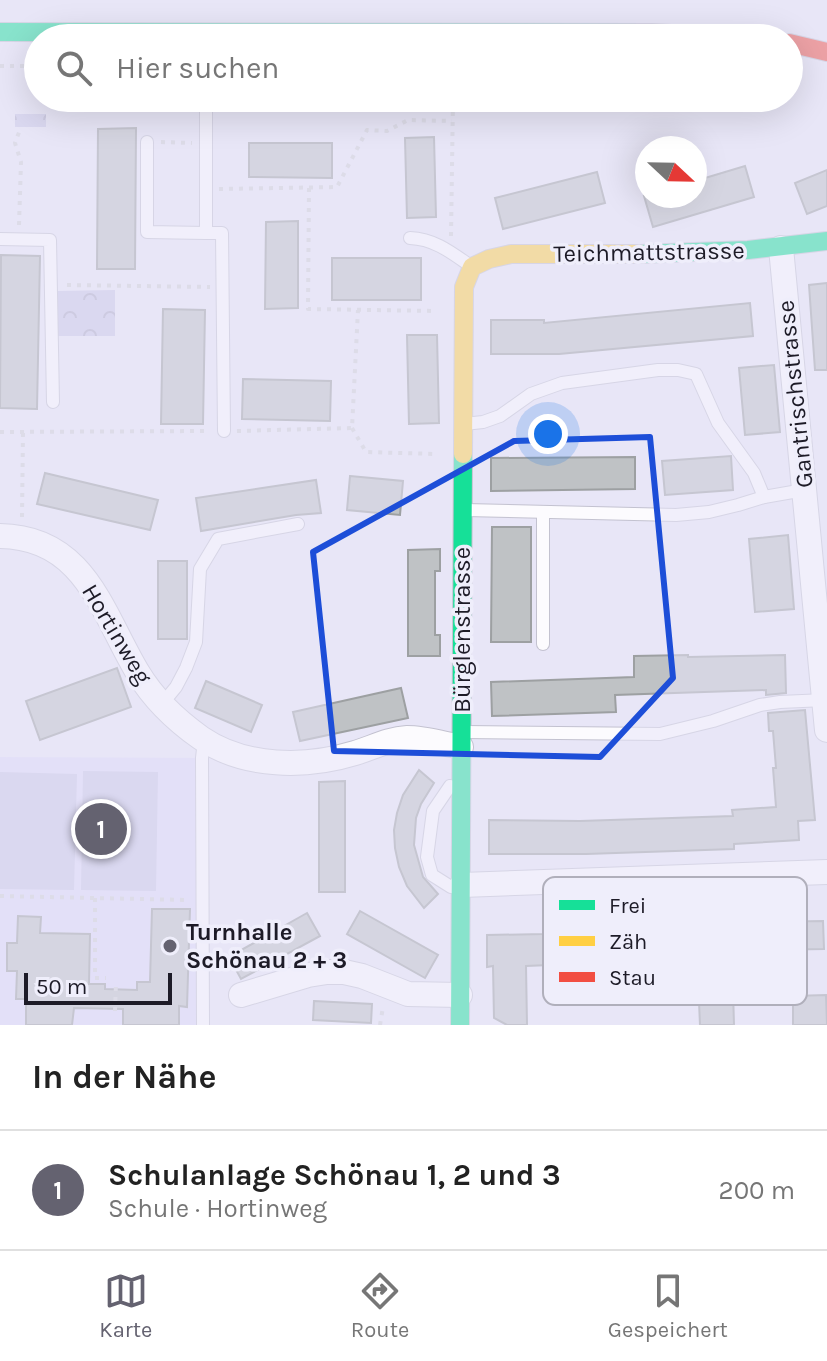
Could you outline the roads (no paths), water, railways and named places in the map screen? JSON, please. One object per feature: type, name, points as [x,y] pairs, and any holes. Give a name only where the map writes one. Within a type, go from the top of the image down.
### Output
[{"type":"street","points":[[0,32],[24,32]]},
{"type":"street","points":[[803,46],[827,52]]},
{"type":"street","name":"Teichmattstrasse","points":[[472,267],[511,254],[721,252],[827,241]]},
{"type":"street","name":"Gantrischstrasse","points":[[781,248],[827,730]]},
{"type":"street","name":"Bürglenstrasse","points":[[460,1025],[463,312],[464,287],[472,267]]},
{"type":"street","name":"Hortinweg","points":[[11,537],[29,539],[49,547],[82,574],[103,605],[138,674],[162,704],[204,740],[242,755],[283,763],[331,759],[391,740],[461,739]]},
{"type":"street","points":[[687,877],[827,872]]},
{"type":"street","points":[[462,885],[543,882]]},
{"type":"street","points":[[241,995],[308,975],[344,972],[408,994],[460,995]]},
{"type":"lane","points":[[206,112],[206,233]]},
{"type":"lane","points":[[147,142],[147,232],[222,233],[224,431]]},
{"type":"lane","points":[[410,238],[426,239],[472,267]]},
{"type":"lane","points":[[0,239],[50,240],[53,402]]},
{"type":"lane","points":[[462,424],[500,416],[531,394],[562,383],[658,370],[696,374],[718,423],[754,473],[764,497]]},
{"type":"lane","points":[[462,510],[676,515],[709,512],[804,490]]},
{"type":"lane","points":[[543,512],[543,644]]},
{"type":"lane","points":[[162,704],[176,687],[196,642],[200,569],[218,539],[298,524]]},
{"type":"lane","points":[[461,739],[660,734],[760,705],[825,700]]},
{"type":"lane","points":[[203,1025],[204,740]]},
{"type":"lane","points":[[450,786],[433,811],[427,857],[432,875],[451,887],[462,885]]},
{"type":"place","name":"Schulanlage Schönau 1, 2 und 3","points":[[101,829]]},
{"type":"place","name":"Turnhalle Schönau 2 + 3","points":[[170,946]]}]
